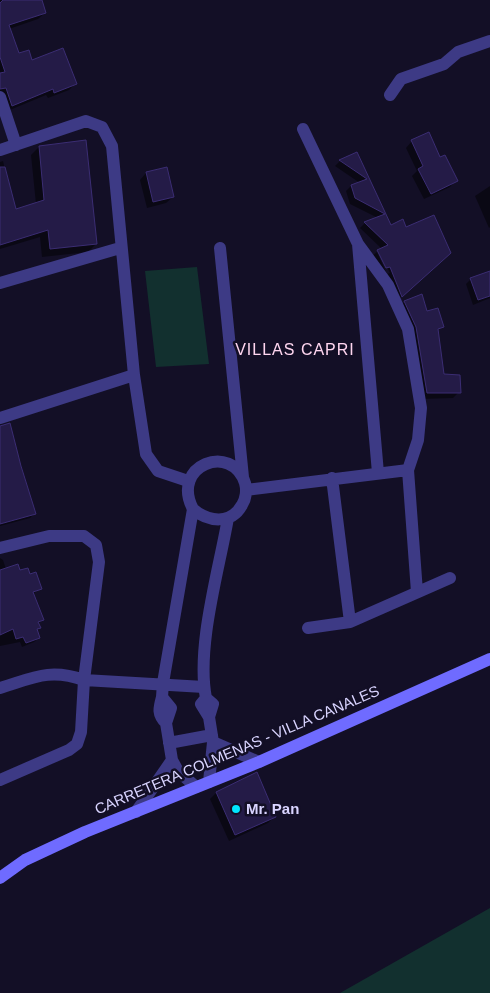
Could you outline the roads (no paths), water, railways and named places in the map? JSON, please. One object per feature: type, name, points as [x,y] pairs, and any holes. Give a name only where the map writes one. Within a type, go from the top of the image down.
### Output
[{"type":"street","points":[[390,95],[401,79],[444,64],[458,52],[490,40]]},
{"type":"street","points":[[0,97],[16,145]]},
{"type":"street","points":[[0,150],[86,121],[102,127],[112,146],[120,248],[134,376],[146,454],[150,463],[158,471],[188,481]]},
{"type":"street","points":[[303,129],[358,244],[388,285],[408,329],[421,408],[418,440],[408,470],[418,592]]},
{"type":"street","points":[[358,244],[378,473]]},
{"type":"street","points":[[0,283],[120,248]]},
{"type":"street","points":[[193,509],[209,519],[228,518],[243,505],[246,490],[243,477],[220,248]]},
{"type":"street","points":[[0,418],[134,376]]},
{"type":"street","points":[[196,787],[178,771],[172,760],[166,723],[171,708],[162,697],[193,509],[187,490],[188,481],[201,466],[219,461],[237,469],[243,477]]},
{"type":"street","points":[[246,490],[408,470]]},
{"type":"street","points":[[332,478],[350,622]]},
{"type":"street","points":[[209,782],[212,739],[209,717],[213,704],[205,692],[206,637],[228,518]]},
{"type":"street","points":[[0,548],[49,536],[84,536],[96,545],[99,562],[84,680],[81,732],[77,744],[68,750],[0,780]]},
{"type":"street","points":[[308,628],[350,622],[450,578]]},
{"type":"street","name":"CARRETERA COLMENAS - VILLA CANALES","points":[[0,878],[25,860],[47,849],[258,762],[490,659]]},
{"type":"street","points":[[0,688],[50,672],[68,674],[84,680],[163,683],[205,692]]},
{"type":"street","points":[[169,743],[212,739],[258,762]]},
{"type":"street","points":[[136,812],[172,760]]},
{"type":"place","name":"Mr. Pan","points":[[236,809]]},
{"type":"district","name":"VILLAS CAPRI","points":[[295,349]]}]
